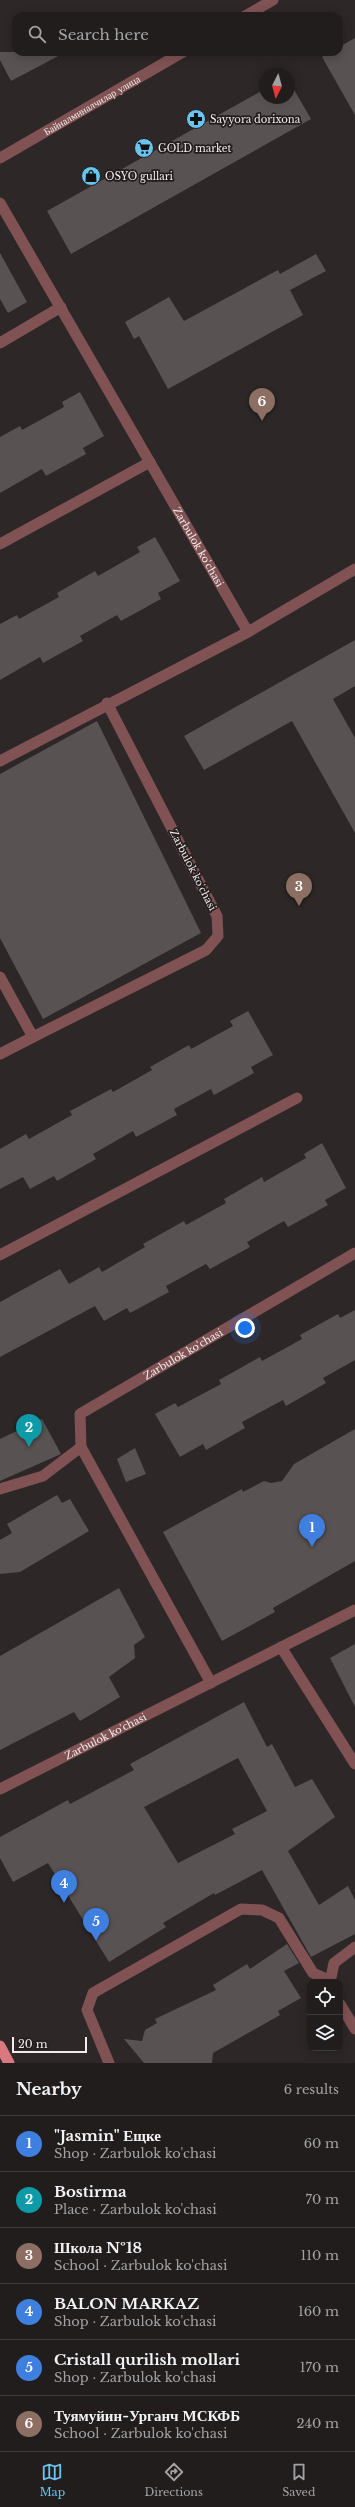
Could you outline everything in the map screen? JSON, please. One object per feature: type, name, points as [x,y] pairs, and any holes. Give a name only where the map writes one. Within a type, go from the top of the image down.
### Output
[{"type":"main road","points":[[0,2046],[9,2063]]},
{"type":"street","points":[[252,12],[273,0]]},
{"type":"street","name":"Байналминалчилар улица","points":[[0,158],[176,56]]},
{"type":"street","name":"Zarbulok ko'chasi","points":[[0,203],[248,632]]},
{"type":"street","points":[[0,343],[60,307]]},
{"type":"street","points":[[0,544],[150,462]]},
{"type":"street","points":[[0,761],[107,703],[248,632],[355,569]]},
{"type":"street","name":"Zarbulok ko'chasi","points":[[0,1054],[206,950],[218,936],[217,916],[107,703]]},
{"type":"street","points":[[0,977],[33,1037]]},
{"type":"street","points":[[0,1255],[297,1098]]},
{"type":"street","name":"Zarbulok ko'chasi","points":[[211,1682],[81,1446],[80,1414],[355,1253]]},
{"type":"street","points":[[0,1489],[43,1476],[81,1446]]},
{"type":"street","name":"Zarbulok ko'chasi","points":[[0,1789],[355,1610]]},
{"type":"street","points":[[281,1647],[355,1764]]},
{"type":"street","points":[[109,2063],[87,2010],[93,1993],[241,1909],[262,1910],[279,1918],[313,1973],[326,1979]]},
{"type":"street","points":[[330,1979],[334,1963],[355,1947]]},
{"type":"street","points":[[343,2009],[355,2029]]},
{"type":"building","points":[[355,38],[355,115],[322,57],[343,56],[343,45]]},
{"type":"building","points":[[0,52],[12,52],[12,56],[58,56],[11,81],[0,60]]},
{"type":"building","points":[[295,91],[311,119],[71,254],[47,211],[259,92],[259,104],[295,104]]},
{"type":"building","points":[[0,253],[27,302],[8,313],[0,299]]},
{"type":"building","points":[[316,254],[326,271],[290,290],[303,315],[168,389],[139,336],[134,339],[125,322],[169,297],[184,321],[278,270],[280,274]]},
{"type":"building","points":[[80,392],[104,436],[83,448],[86,454],[46,476],[42,469],[0,493],[0,437],[20,426],[22,430],[64,407],[62,402]]},
{"type":"building","points":[[155,537],[180,581],[158,593],[161,599],[121,621],[117,615],[80,636],[83,641],[43,663],[40,657],[0,680],[0,624],[17,615],[19,619],[59,597],[57,593],[95,571],[98,576],[140,552],[137,547]]},
{"type":"building","points":[[355,640],[355,686],[333,699],[355,738],[355,833],[292,721],[204,770],[184,736]]},
{"type":"building","points":[[97,721],[201,933],[43,1019],[0,938],[0,774]]},
{"type":"building","points":[[248,1011],[273,1055],[251,1067],[254,1073],[214,1095],[211,1089],[174,1109],[177,1115],[136,1137],[133,1131],[93,1154],[96,1159],[57,1181],[54,1176],[30,1189],[23,1177],[0,1189],[0,1149],[26,1134],[29,1139],[72,1115],[70,1111],[111,1089],[113,1092],[152,1070],[150,1067],[189,1045],[191,1049],[233,1026],[230,1021]]},
{"type":"building","points":[[322,1143],[346,1188],[325,1200],[328,1205],[288,1227],[284,1221],[247,1242],[250,1247],[210,1269],[206,1264],[166,1286],[169,1292],[130,1313],[127,1308],[104,1321],[95,1306],[0,1357],[0,1302],[60,1269],[69,1284],[99,1267],[102,1272],[145,1247],[143,1244],[184,1221],[186,1225],[226,1203],[224,1199],[262,1177],[264,1182],[306,1158],[304,1154]]},
{"type":"building","points":[[355,1310],[355,1360],[323,1378],[326,1383],[286,1406],[283,1400],[242,1422],[245,1428],[206,1450],[203,1444],[180,1457],[155,1414],[175,1403],[178,1407],[221,1384],[219,1380],[260,1357],[262,1361],[302,1339],[300,1335],[338,1314],[340,1318]]},
{"type":"building","points":[[42,1419],[61,1454],[0,1481],[0,1439]]},
{"type":"building","points":[[355,1429],[355,1561],[273,1608],[275,1612],[222,1641],[163,1532],[242,1489],[243,1492],[264,1481],[271,1483],[282,1481],[294,1464]]},
{"type":"building","points":[[135,1448],[146,1474],[126,1482],[117,1459]]},
{"type":"building","points":[[57,1495],[62,1503],[70,1499],[89,1531],[20,1572],[0,1574],[0,1540],[12,1533],[7,1524]]},
{"type":"building","points":[[119,1588],[145,1637],[134,1645],[135,1658],[109,1677],[120,1697],[80,1721],[74,1712],[0,1750],[0,1656]]},
{"type":"building","points":[[355,1644],[355,1707],[330,1658]]},
{"type":"building","points":[[244,1702],[267,1747],[272,1744],[295,1787],[312,1779],[335,1817],[288,1851],[319,1905],[348,1886],[355,1900],[355,1934],[311,1957],[262,1870],[215,1895],[214,1893],[163,1923],[166,1927],[109,1962],[48,1863],[13,1882],[0,1858],[0,1837],[68,1800],[70,1804],[134,1770],[130,1764]],"holes":[[[238,1758],[267,1811],[232,1829],[235,1834],[178,1863],[144,1807]]]},
{"type":"building","points":[[287,1944],[299,1963],[284,1971],[301,1998],[278,2011],[280,2015],[213,2053],[212,2063],[144,2063],[124,2039],[142,2041],[145,2030],[157,2023],[155,2019],[216,1990],[213,1985],[247,1964],[250,1969]]},
{"type":"place","name":"Sayyora dorixona","points":[[196,119]]},
{"type":"place","name":"GOLD market","points":[[144,148]]},
{"type":"place","name":"OSYO gullari","points":[[91,176]]},
{"type":"place","name":"Туямуйин-Урганч МСКФБ","points":[[262,421]]},
{"type":"place","name":"Школа №18","points":[[299,906]]},
{"type":"place","name":"Bostirma","points":[[29,1447]]},
{"type":"place","name":"\"Jasmin\" Ещке","points":[[312,1547]]},
{"type":"place","name":"BALON MARKAZ","points":[[64,1903]]},
{"type":"place","name":"Cristall qurilish mollari","points":[[96,1941]]}]
